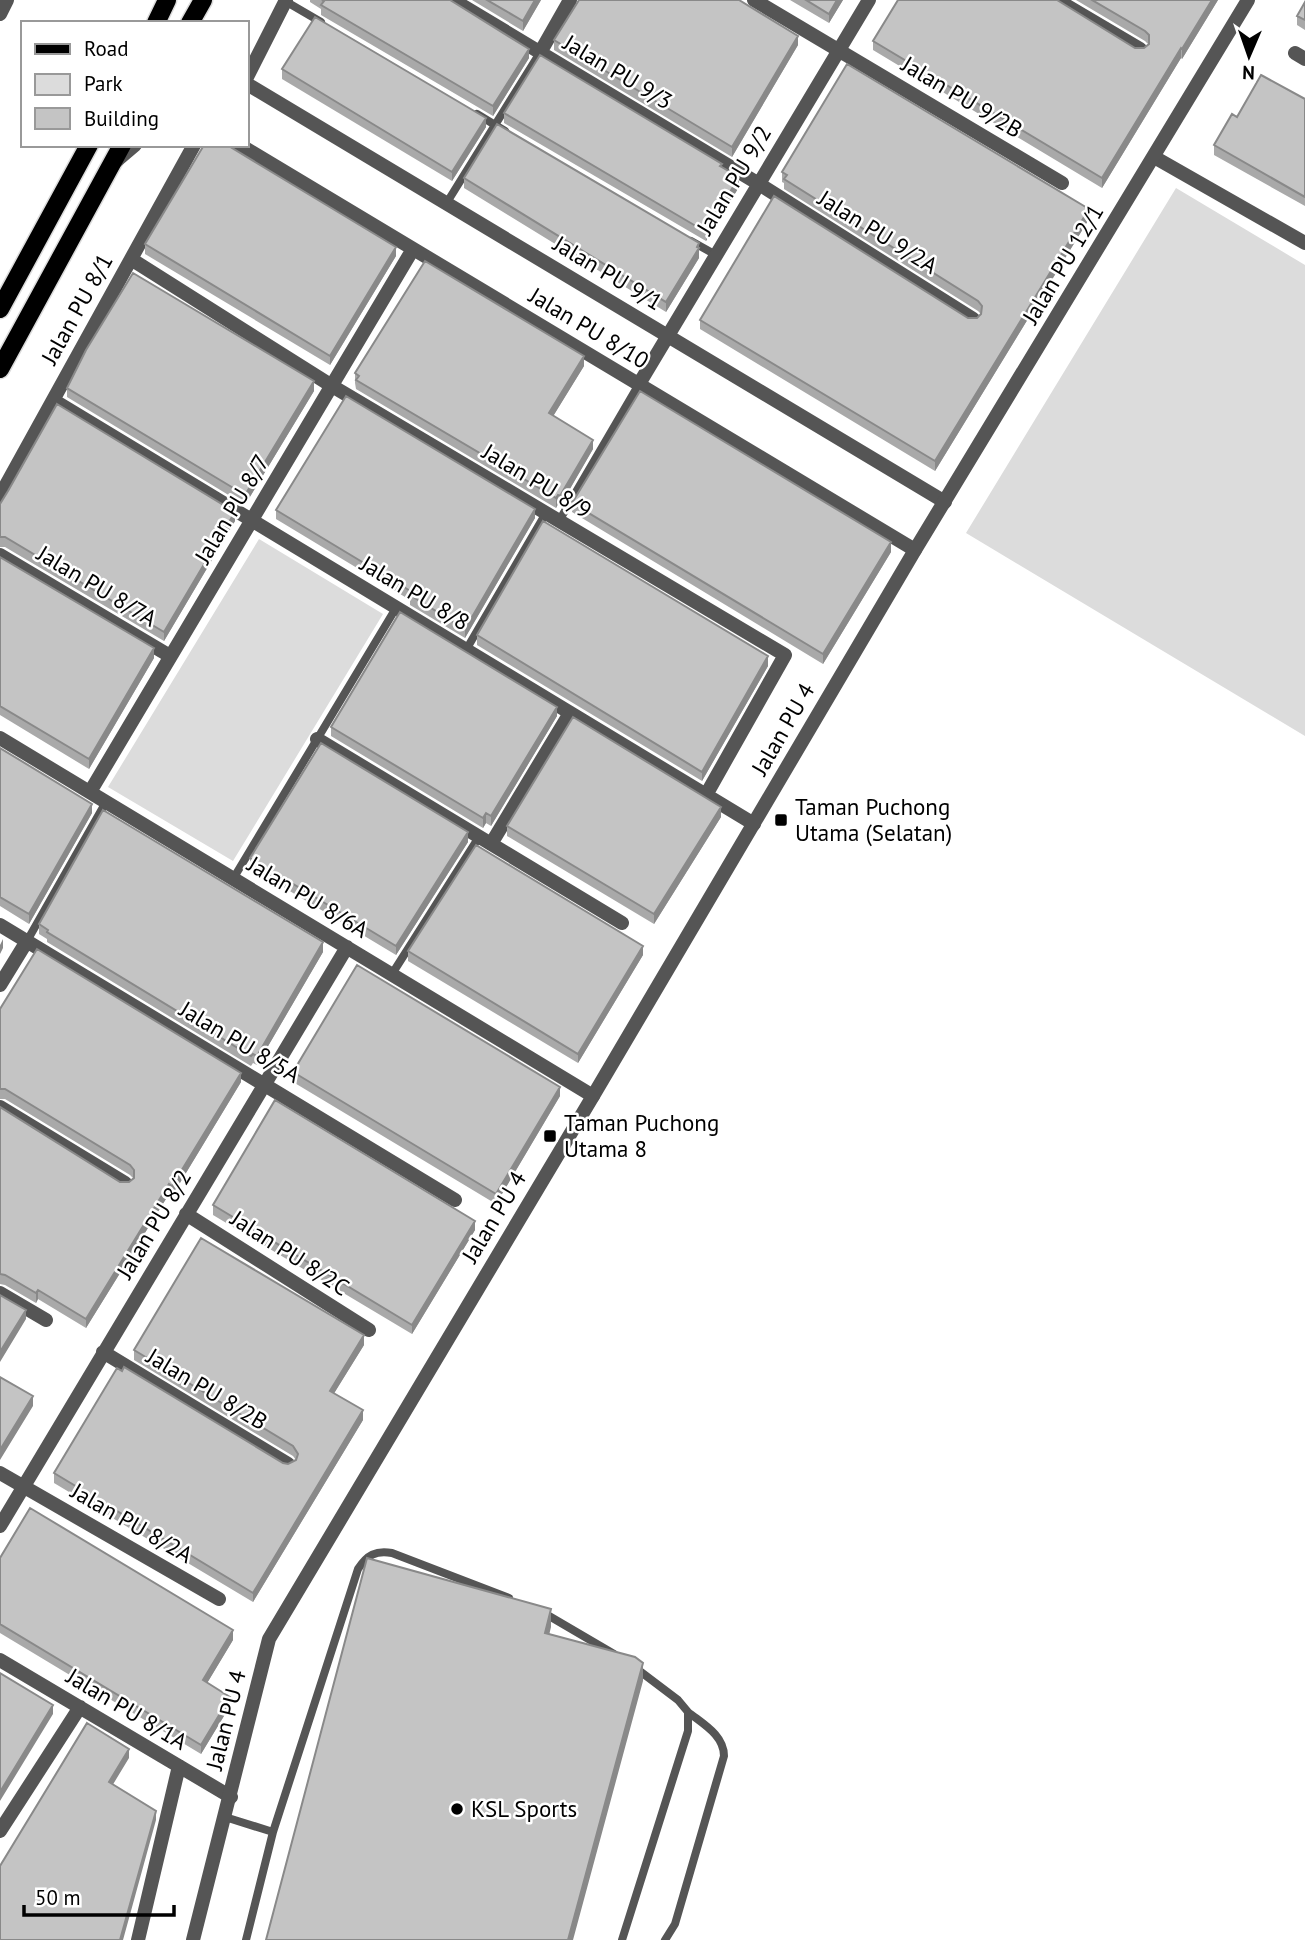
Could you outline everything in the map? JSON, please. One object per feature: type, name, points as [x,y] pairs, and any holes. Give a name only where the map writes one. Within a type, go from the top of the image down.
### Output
[{"type":"main road","points":[[157,21],[167,0]]},
{"type":"main road","points":[[191,21],[204,0]]},
{"type":"main road","points":[[0,309],[88,147]]},
{"type":"main road","points":[[0,369],[121,147]]},
{"type":"street","points":[[0,14],[7,0]]},
{"type":"street","points":[[200,21],[204,0]]},
{"type":"street","name":"Jalan PU 9/3","points":[[453,0],[759,184]]},
{"type":"street","points":[[541,51],[570,0]]},
{"type":"street","name":"Jalan PU 9/2B","points":[[754,0],[1062,183]]},
{"type":"street","name":"Jalan PU 9/2","points":[[639,384],[869,0]]},
{"type":"street","points":[[1057,0],[1140,49]]},
{"type":"street","name":"Jalan PU 12/1","points":[[915,550],[1248,0]]},
{"type":"street","points":[[248,75],[285,1]]},
{"type":"street","name":"Jalan PU 9/1","points":[[248,85],[945,502]]},
{"type":"street","points":[[112,164],[133,147]]},
{"type":"street","name":"Jalan PU 8/1","points":[[0,496],[193,147]]},
{"type":"street","name":"Jalan PU 8/10","points":[[243,147],[915,550]]},
{"type":"street","points":[[1154,156],[1305,243]]},
{"type":"street","name":"Jalan PU 9/2A","points":[[759,184],[973,319]]},
{"type":"street","name":"Jalan PU 8/7","points":[[90,792],[413,249]]},
{"type":"street","name":"Jalan PU 8/9","points":[[131,259],[332,386],[785,655],[706,795]]},
{"type":"street","name":"Jalan PU 8/8","points":[[53,400],[754,824]]},
{"type":"street","name":"Jalan PU 4","points":[[193,1940],[269,1639],[915,550]]},
{"type":"street","name":"Jalan PU 8/7A","points":[[0,555],[170,656]]},
{"type":"street","points":[[485,840],[570,713]]},
{"type":"street","name":"Jalan PU 8/6A","points":[[0,738],[593,1096]]},
{"type":"street","points":[[317,739],[622,923]]},
{"type":"street","name":"Jalan PU 8/5A","points":[[0,925],[455,1200]]},
{"type":"street","points":[[0,985],[27,941]]},
{"type":"street","name":"Jalan PU 8/2","points":[[0,1526],[347,947]]},
{"type":"street","points":[[0,1107],[125,1183]]},
{"type":"street","name":"Jalan PU 8/2C","points":[[186,1214],[369,1330]]},
{"type":"street","points":[[0,1293],[46,1320]]},
{"type":"street","name":"Jalan PU 8/2B","points":[[103,1352],[288,1464]]},
{"type":"street","name":"Jalan PU 8/2A","points":[[0,1473],[219,1600]]},
{"type":"street","name":"Jalan PU 8/1A","points":[[0,1660],[231,1797]]},
{"type":"street","points":[[0,1831],[80,1707]]},
{"type":"street","points":[[138,1940],[179,1766]]},
{"type":"lane","points":[[285,1],[332,29]]},
{"type":"lane","points":[[446,204],[541,51]]},
{"type":"lane","points":[[471,111],[518,138]]},
{"type":"lane","points":[[681,234],[716,255]]},
{"type":"lane","points":[[559,521],[639,384]]},
{"type":"lane","points":[[466,650],[546,513]]},
{"type":"lane","points":[[233,878],[396,608]]},
{"type":"lane","points":[[27,941],[106,802]]},
{"type":"lane","points":[[391,974],[485,840]]},
{"type":"lane","points":[[246,1940],[272,1832],[358,1569],[363,1561],[371,1554],[382,1551],[393,1553],[513,1600]]},
{"type":"lane","points":[[537,1609],[619,1657]]},
{"type":"lane","points":[[631,1664],[678,1700],[688,1712],[719,1737],[724,1745],[724,1756],[675,1924],[665,1940]]},
{"type":"lane","points":[[622,1940],[688,1731],[688,1712]]},
{"type":"lane","points":[[225,1817],[272,1832]]},
{"type":"green space","points":[[1176,188],[1305,265],[1305,736],[966,533]]},
{"type":"green space","points":[[259,539],[383,614],[233,861],[108,787]]},
{"type":"building","points":[[322,0],[450,0],[529,49],[493,106],[321,5],[324,1]]},
{"type":"building","points":[[487,0],[535,0],[523,21]]},
{"type":"building","points":[[579,0],[739,0],[798,36],[732,147],[554,40]]},
{"type":"building","points":[[806,0],[837,0],[829,14]]},
{"type":"building","points":[[898,0],[1057,0],[1135,48],[1144,48],[1149,44],[1149,35],[1145,31],[1092,0],[1212,0],[1102,178],[873,41]]},
{"type":"building","points":[[1305,2],[1305,20],[1297,16]]},
{"type":"building","points":[[315,17],[486,118],[452,172],[282,69]]},
{"type":"building","points":[[540,55],[722,164],[720,166],[739,177],[706,232],[504,113]]},
{"type":"building","points":[[847,64],[1089,209],[935,461],[700,320],[774,196],[968,318],[977,318],[981,314],[982,306],[978,301],[784,179],[787,175],[782,172]]},
{"type":"building","points":[[1261,75],[1305,99],[1305,197],[1214,145],[1232,114],[1237,117]]},
{"type":"building","points":[[497,124],[699,243],[699,248],[666,302],[464,178]]},
{"type":"building","points":[[203,147],[230,147],[396,247],[330,356],[145,244]]},
{"type":"building","points":[[425,261],[584,356],[549,413],[593,440],[560,496],[556,498],[356,380],[359,376],[355,373]]},
{"type":"building","points":[[133,273],[314,381],[245,495],[67,388],[86,350]]},
{"type":"building","points":[[640,391],[891,542],[823,654],[572,503]]},
{"type":"building","points":[[346,396],[535,509],[465,629],[410,595],[412,592],[276,510]]},
{"type":"building","points":[[57,404],[235,512],[164,632],[5,537],[0,537],[0,504]]},
{"type":"building","points":[[543,521],[768,656],[702,772],[477,635]]},
{"type":"building","points":[[0,557],[154,648],[89,759],[0,706]]},
{"type":"building","points":[[400,612],[557,707],[491,816],[486,813],[483,818],[331,727]]},
{"type":"building","points":[[573,717],[721,807],[654,914],[507,826]]},
{"type":"building","points":[[321,743],[468,832],[396,946],[250,858]]},
{"type":"building","points":[[0,748],[92,804],[29,914],[0,897]]},
{"type":"building","points":[[103,810],[323,942],[257,1056],[251,1056],[47,932],[48,930],[39,924]]},
{"type":"building","points":[[476,845],[643,946],[578,1054],[408,951]]},
{"type":"building","points":[[37,949],[241,1073],[86,1319],[38,1290],[36,1293],[0,1274],[0,1107],[120,1182],[129,1182],[134,1178],[134,1170],[130,1165],[5,1089],[0,1089],[0,1009]]},
{"type":"building","points":[[357,965],[560,1087],[496,1194],[293,1072]]},
{"type":"building","points":[[275,1100],[475,1221],[412,1325],[213,1205]]},
{"type":"building","points":[[201,1238],[364,1335],[330,1391],[363,1410],[253,1593],[54,1473],[117,1368],[122,1371],[124,1367],[283,1463],[296,1460],[298,1454],[293,1446],[134,1350]]},
{"type":"building","points":[[0,1295],[26,1310],[0,1352]]},
{"type":"building","points":[[0,1377],[33,1396],[0,1450]]},
{"type":"building","points":[[30,1508],[233,1630],[203,1680],[230,1697],[201,1745],[0,1624],[0,1558]]},
{"type":"building","name":"KSL Sports","points":[[367,1558],[551,1609],[545,1633],[635,1657],[643,1663],[568,1940],[266,1940]]},
{"type":"building","points":[[0,1673],[53,1705],[0,1792]]},
{"type":"building","points":[[87,1723],[129,1749],[109,1782],[156,1811],[120,1940],[0,1940],[0,1866]]},
{"type":"place","name":"Taman Puchong Utama (Selatan)","points":[[781,820]]},
{"type":"place","name":"Taman Puchong Utama 8","points":[[550,1136]]},
{"type":"place","name":"KSL Sports","points":[[457,1809]]}]
